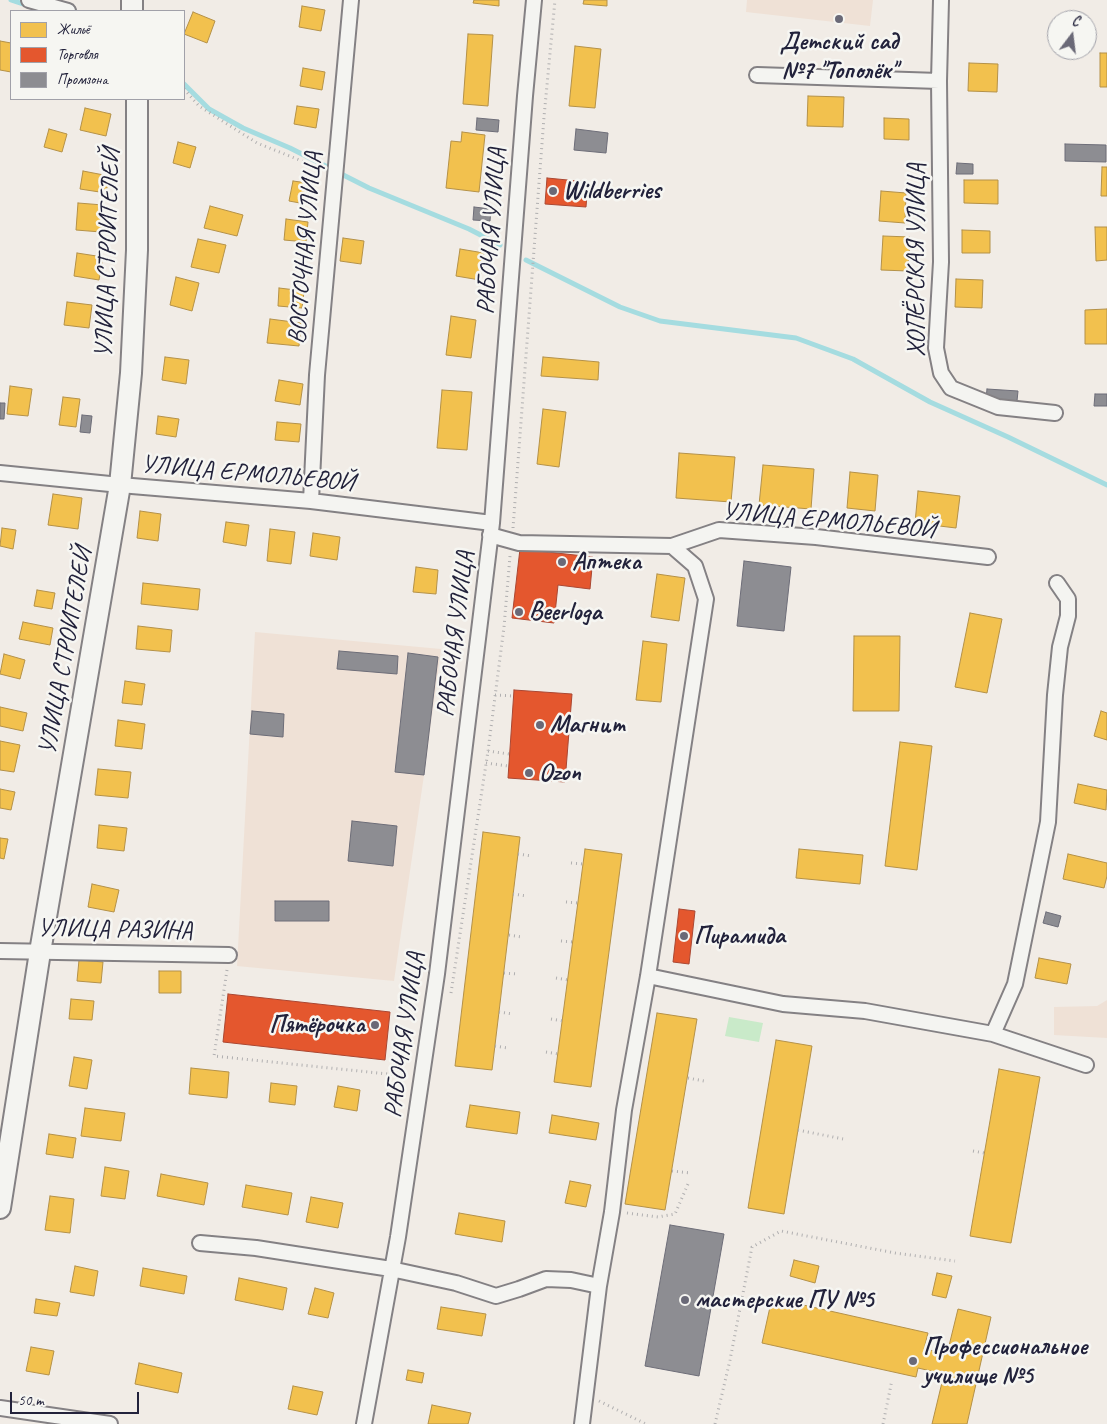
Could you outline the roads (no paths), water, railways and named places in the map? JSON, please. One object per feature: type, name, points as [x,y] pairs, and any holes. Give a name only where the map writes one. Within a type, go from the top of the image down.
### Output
[{"type":"street","points":[[29,0],[64,10]]},
{"type":"street","name":"ВОСТОЧНАЯ УЛИЦА","points":[[311,501],[317,375],[351,0]]},
{"type":"street","name":"РАБОЧАЯ УЛИЦА","points":[[364,1424],[398,1237],[422,1077],[438,964],[491,529],[534,0]]},
{"type":"street","name":"ХОПЁРСКАЯ УЛИЦА","points":[[940,0],[941,262],[936,348],[941,373],[951,388],[998,407],[1055,413]]},
{"type":"street","points":[[756,75],[939,81]]},
{"type":"street","name":"УЛИЦА СТРОИТЕЛЕЙ","points":[[0,1208],[40,952],[120,485],[131,373],[137,250],[137,100]]},
{"type":"street","name":"УЛИЦА ЕРМОЛЬЕВОЙ","points":[[0,472],[120,485],[311,501],[491,529],[519,543],[672,546],[719,530],[816,537],[988,557]]},
{"type":"street","points":[[582,1424],[599,1286],[612,1212],[624,1110],[648,976],[706,600],[695,566],[672,546]]},
{"type":"street","points":[[993,1034],[1015,984],[1048,822],[1055,695],[1060,647],[1068,616],[1068,598],[1057,583]]},
{"type":"street","name":"УЛИЦА РАЗИНА","points":[[0,951],[229,955]]},
{"type":"street","points":[[648,976],[783,1004],[865,1011],[993,1034],[1086,1065]]},
{"type":"street","points":[[200,1242],[256,1248],[391,1269],[456,1282],[496,1296],[546,1278],[571,1280],[599,1286]]},
{"type":"street","points":[[0,1408],[110,1424]]},
{"type":"waterway","points":[[11,0],[29,6]]},
{"type":"waterway","points":[[185,85],[209,109],[243,128],[290,148],[369,188],[469,229],[500,245]]},
{"type":"waterway","points":[[526,260],[620,307],[660,321],[796,338],[853,359],[930,402],[1107,485]]},
{"type":"place","name":"Детский сад №7 \"Тополёк\"","points":[[839,19]]},
{"type":"place","name":"Wildberries","points":[[553,191]]},
{"type":"place","name":"Аптека","points":[[562,562]]},
{"type":"place","name":"Beerloga","points":[[519,612]]},
{"type":"place","name":"Магнит","points":[[540,725]]},
{"type":"place","name":"Ozon","points":[[529,773]]},
{"type":"place","name":"Пирамида","points":[[684,936]]},
{"type":"place","name":"Пятёрочка","points":[[375,1025]]},
{"type":"place","name":"мастерские ПУ №5","points":[[685,1300]]},
{"type":"place","name":"Профессиональное училище №5","points":[[913,1361]]}]
